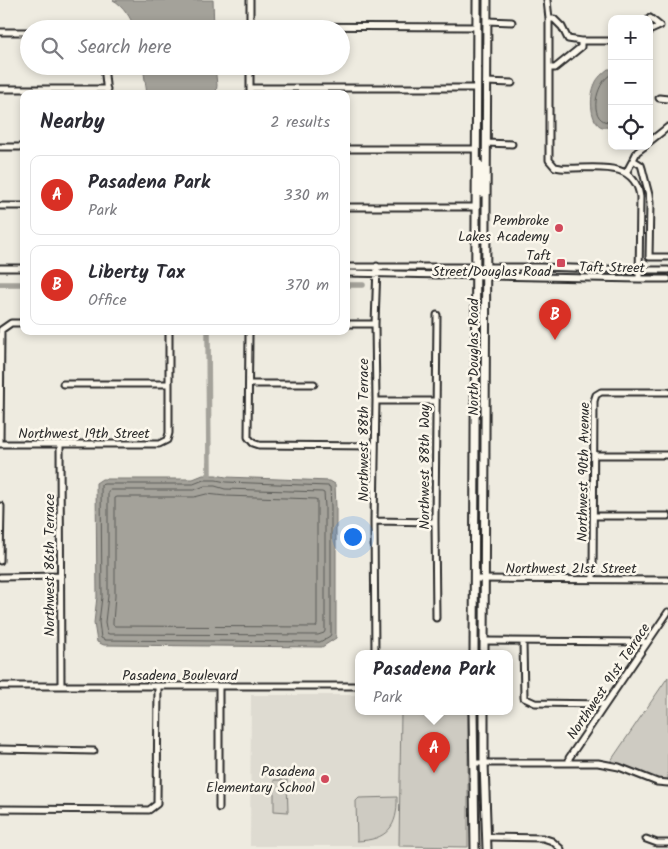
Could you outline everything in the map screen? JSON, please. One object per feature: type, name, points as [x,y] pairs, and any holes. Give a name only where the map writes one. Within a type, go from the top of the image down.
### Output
[{"type":"main road","name":"North Douglas Road","points":[[474,650],[477,0]]},
{"type":"main road","name":"North Douglas Road","points":[[484,650],[487,0]]},
{"type":"main road","points":[[476,153],[481,171],[481,193],[486,200]]},
{"type":"main road","points":[[474,715],[475,849]]},
{"type":"main road","points":[[484,715],[487,849]]},
{"type":"street","points":[[250,0],[250,20]]},
{"type":"street","points":[[547,0],[549,19],[549,160],[555,166],[561,168],[612,168],[622,170],[630,175],[639,193],[639,279]]},
{"type":"street","points":[[549,19],[554,19],[562,27],[568,39],[608,41]]},
{"type":"street","points":[[653,20],[660,26],[653,29]]},
{"type":"street","points":[[487,21],[512,22]]},
{"type":"street","points":[[350,28],[477,27]]},
{"type":"street","points":[[0,32],[20,32]]},
{"type":"street","points":[[549,68],[555,68],[581,47],[581,41]]},
{"type":"street","points":[[105,75],[107,90]]},
{"type":"street","points":[[250,75],[250,90]]},
{"type":"street","points":[[486,82],[512,83]]},
{"type":"street","points":[[325,90],[476,88]]},
{"type":"street","points":[[0,89],[36,90]]},
{"type":"street","points":[[659,98],[668,99]]},
{"type":"street","points":[[653,139],[668,127]]},
{"type":"street","points":[[486,143],[512,144]]},
{"type":"street","points":[[0,147],[20,148]]},
{"type":"street","points":[[350,149],[476,153]]},
{"type":"street","points":[[626,173],[640,150]]},
{"type":"street","points":[[633,160],[641,165],[650,195],[649,257],[668,257]]},
{"type":"street","points":[[0,206],[20,206]]},
{"type":"street","points":[[350,207],[476,207]]},
{"type":"street","name":"Northwest 88th Terrace","points":[[375,650],[374,446],[377,266]]},
{"type":"street","name":"Taft Street","points":[[350,267],[668,270]]},
{"type":"street","points":[[0,268],[20,268]]},
{"type":"street","name":"Taft Street","points":[[350,273],[668,279]]},
{"type":"street","name":"Northwest 88th Way","points":[[436,618],[434,522],[437,315]]},
{"type":"street","points":[[0,444],[1,330],[11,323],[20,323]]},
{"type":"street","points":[[350,324],[375,324]]},
{"type":"street","points":[[63,384],[169,384],[169,335]]},
{"type":"street","points":[[249,335],[248,437],[253,443],[259,445],[374,446]]},
{"type":"street","name":"Northwest 19th Street","points":[[0,444],[160,444],[167,440],[169,433],[169,384]]},
{"type":"street","points":[[249,384],[314,384]]},
{"type":"street","name":"Northwest 90th Avenue","points":[[593,579],[594,401],[596,395],[601,392],[668,392]]},
{"type":"street","points":[[376,401],[435,401]]},
{"type":"street","name":"Northwest 86th Terrace","points":[[60,445],[61,686]]},
{"type":"street","points":[[594,455],[668,455]]},
{"type":"street","points":[[0,561],[1,506]]},
{"type":"street","points":[[594,516],[668,516]]},
{"type":"street","points":[[374,521],[434,522]]},
{"type":"street","points":[[0,577],[61,576]]},
{"type":"street","name":"Northwest 21st Street","points":[[475,580],[668,580]]},
{"type":"street","name":"Northwest 91st Terrace","points":[[569,764],[569,758],[668,612]]},
{"type":"street","points":[[484,641],[647,642]]},
{"type":"street","points":[[523,642],[524,698],[535,703],[606,704]]},
{"type":"street","name":"Pasadena Boulevard","points":[[0,686],[355,686]]},
{"type":"street","points":[[0,809],[148,810],[157,804],[158,686]]},
{"type":"street","points":[[219,686],[219,808]]},
{"type":"street","points":[[0,750],[94,751]]},
{"type":"street","points":[[474,763],[608,765],[619,767],[657,782],[668,783]]},
{"type":"street","points":[[487,837],[543,838],[552,841],[561,849]]},
{"type":"street","points":[[646,839],[657,843],[668,843]]},
{"type":"shaded area","points":[[668,677],[668,783],[608,765]]},
{"type":"shaded area","name":"Pasadena Elementary School","points":[[251,695],[355,695],[355,715],[401,715],[399,846],[250,846]]},
{"type":"shaded area","points":[[401,715],[468,715],[468,847],[399,846]]},
{"type":"shaded area","points":[[274,780],[287,780],[288,812],[274,811]]},
{"type":"shaded area","points":[[397,797],[395,816],[389,830],[376,838],[357,841],[356,801],[359,798]]},
{"type":"water","points":[[113,0],[213,0],[214,20],[130,20],[120,5]]},
{"type":"water","points":[[608,69],[608,127],[600,126],[596,123],[592,112],[593,88],[600,76]]},
{"type":"water","points":[[144,75],[216,75],[216,90],[146,90]]},
{"type":"water","points":[[203,475],[330,481],[335,484],[336,638],[322,647],[104,645],[97,642],[94,623],[97,597],[96,483],[102,479],[193,479]]},
{"type":"waterway","points":[[0,284],[20,284]]},
{"type":"waterway","points":[[350,285],[363,285]]},
{"type":"waterway","points":[[208,335],[209,475]]},
{"type":"place","name":"Pembroke Lakes Academy","points":[[559,228]]},
{"type":"place","name":"Taft Street/Douglas Road","points":[[561,263]]},
{"type":"place","name":"Liberty Tax","points":[[555,340]]},
{"type":"place","name":"Pasadena Park","points":[[434,773]]},
{"type":"place","name":"Pasadena Elementary School","points":[[325,779]]}]
